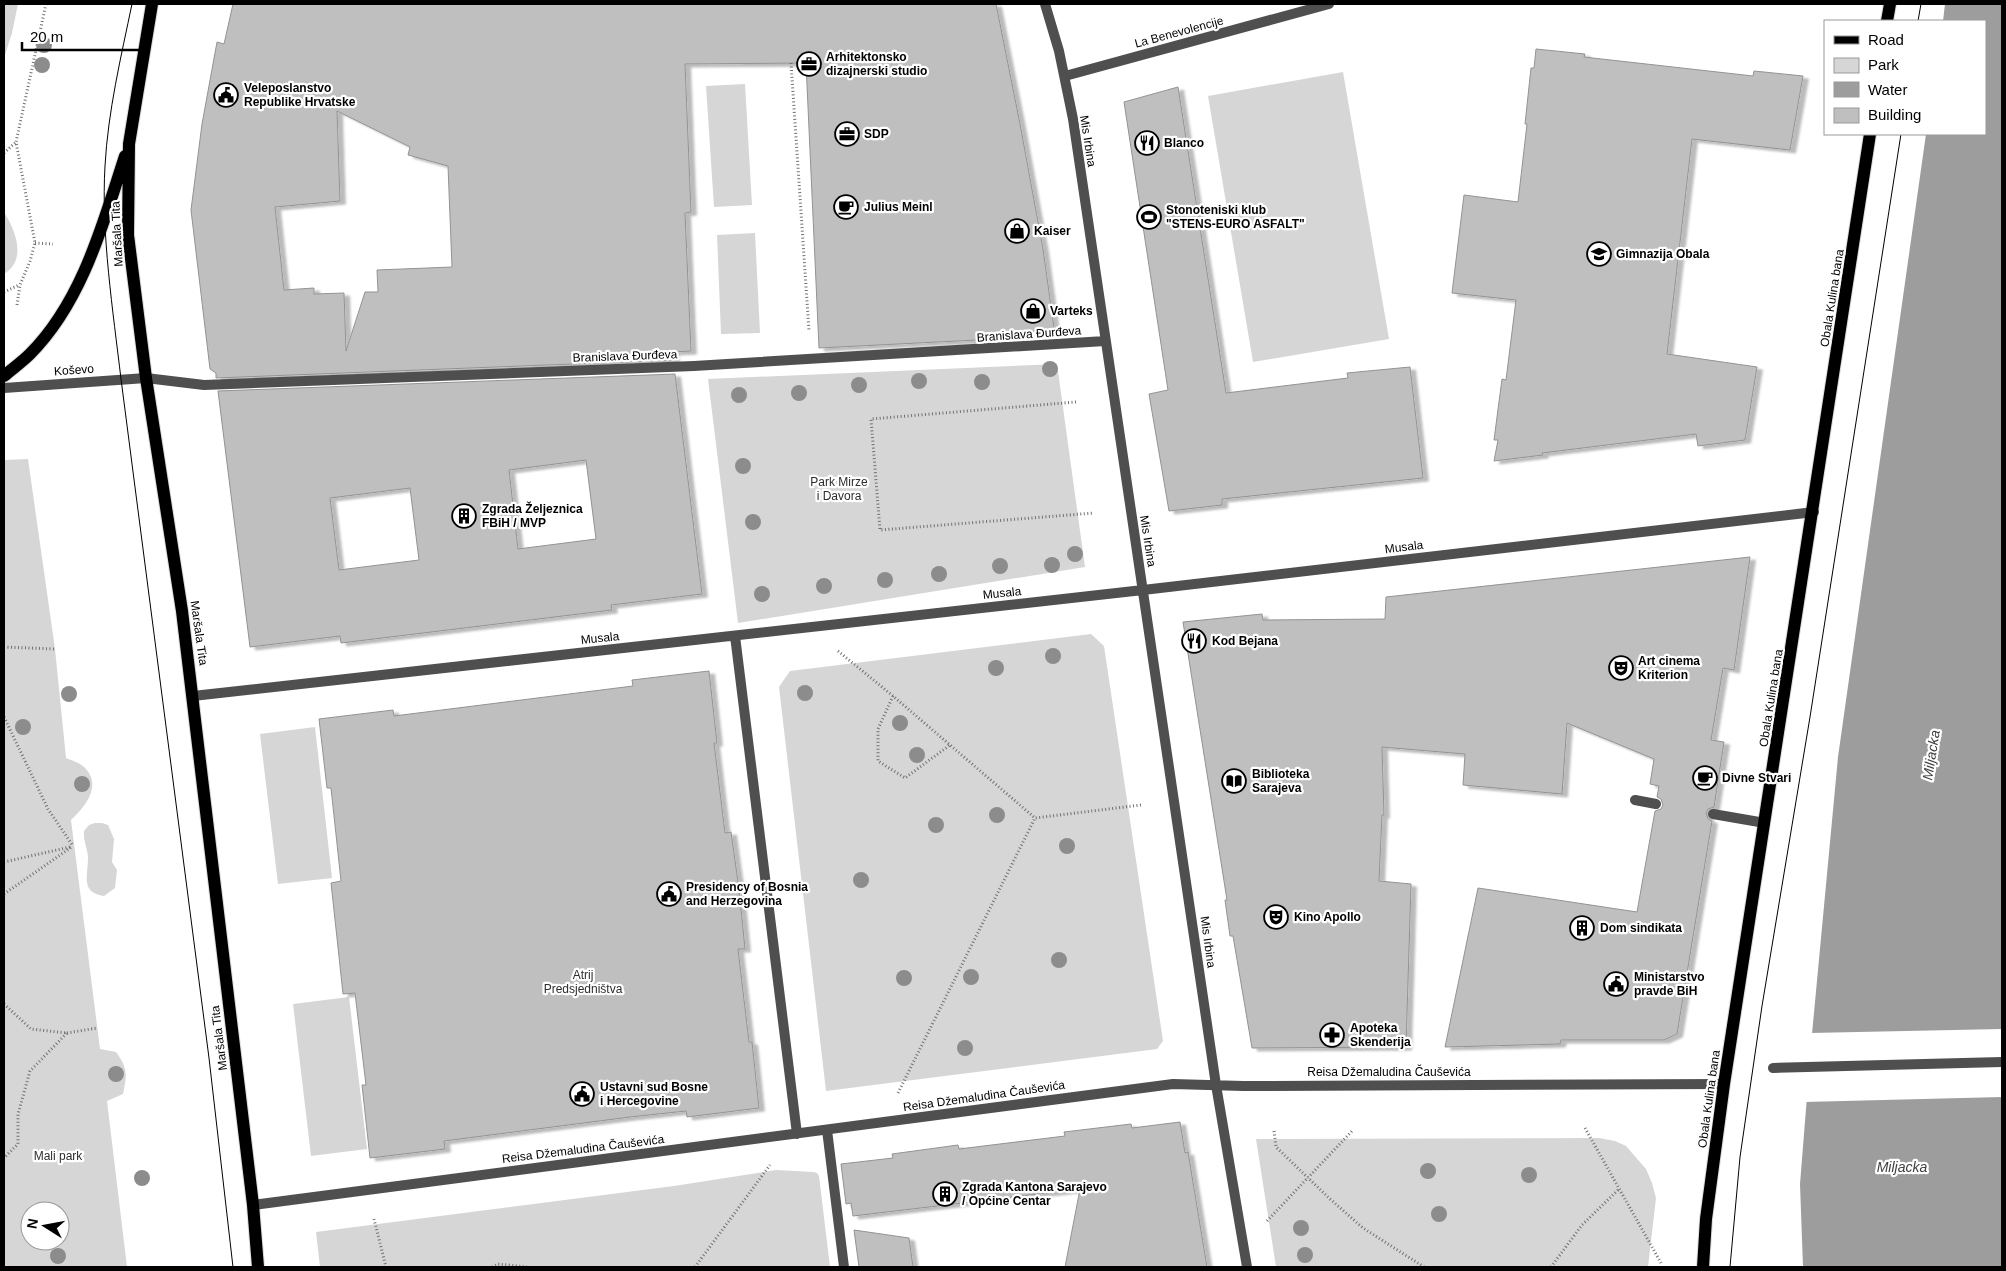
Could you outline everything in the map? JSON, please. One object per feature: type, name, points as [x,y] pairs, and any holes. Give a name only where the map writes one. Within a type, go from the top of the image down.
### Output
[{"type":"main road","name":"Maršala Tita","points":[[152,4],[129,144],[128,235],[146,378],[182,611],[193,696],[258,1267]]},
{"type":"main road","points":[[1887,20],[1890,4]]},
{"type":"main road","name":"Obala Kulina bana","points":[[1703,1267],[1706,1219],[1724,1084],[1814,512],[1870,135]]},
{"type":"main road","points":[[4,376],[30,354],[58,318],[80,279],[111,200],[129,144]]},
{"type":"street","name":"Mis Irbina","points":[[1045,4],[1065,76],[1216,1085],[1247,1267]]},
{"type":"street","name":"La Benevolencije","points":[[1065,76],[1329,4]]},
{"type":"street","name":"Branislava Đurđeva","points":[[146,378],[204,385],[694,366],[1106,341]]},
{"type":"street","name":"Koševo","points":[[4,388],[146,378]]},
{"type":"street","name":"Musala","points":[[193,696],[1143,590],[1814,512]]},
{"type":"street","points":[[735,636],[797,1134]]},
{"type":"street","points":[[1635,800],[1656,804]]},
{"type":"street","points":[[1713,814],[1765,823]]},
{"type":"street","points":[[1773,1068],[2002,1062]]},
{"type":"street","name":"Reisa Džemaludina Čauševića","points":[[252,1205],[1173,1084],[1724,1084]]},
{"type":"street","points":[[827,1130],[844,1267]]},
{"type":"path","points":[[17,305],[20,285],[35,243],[16,142],[46,4]]},
{"type":"path","points":[[791,63],[811,359]]},
{"type":"path","points":[[4,153],[16,142]]},
{"type":"path","points":[[35,243],[53,244]]},
{"type":"path","points":[[4,292],[20,285]]},
{"type":"path","points":[[1076,402],[871,419],[880,530],[1094,513]]},
{"type":"path","points":[[830,645],[893,696],[1035,818],[1141,805]]},
{"type":"path","points":[[4,647],[55,649]]},
{"type":"path","points":[[893,696],[878,728],[878,761],[905,778],[950,745]]},
{"type":"path","points":[[4,717],[48,809],[73,846]]},
{"type":"path","points":[[895,1100],[1035,818]]},
{"type":"path","points":[[4,862],[73,846]]},
{"type":"path","points":[[4,894],[73,846]]},
{"type":"path","points":[[4,1004],[31,1029],[67,1032],[97,1028]]},
{"type":"path","points":[[4,1158],[18,1144],[18,1114],[30,1071],[67,1032]]},
{"type":"path","points":[[1585,1128],[1661,1263]]},
{"type":"path","points":[[1268,1220],[1353,1130]]},
{"type":"path","points":[[1274,1131],[1276,1147],[1363,1228],[1424,1267]]},
{"type":"path","points":[[696,1267],[771,1164]]},
{"type":"path","points":[[1551,1267],[1582,1225],[1619,1189]]},
{"type":"path","points":[[374,1218],[386,1267]]},
{"type":"path","points":[[492,1267],[498,1264],[527,1267]]},
{"type":"green space","points":[[4,4],[18,4],[4,58]]},
{"type":"green space","points":[[1343,72],[1389,339],[1253,362],[1208,96]]},
{"type":"green space","points":[[745,84],[752,205],[714,207],[706,86]]},
{"type":"green space","points":[[4,212],[15,236],[17,253],[11,268],[4,274]]},
{"type":"green space","points":[[755,233],[760,333],[721,334],[717,235]]},
{"type":"green space","name":"Park Mirze i Davora","points":[[1057,364],[1085,567],[738,623],[708,379]]},
{"type":"green space","name":"Mali park","points":[[28,459],[55,649],[66,758],[84,767],[92,783],[92,790],[86,803],[71,820],[100,1049],[116,1052],[125,1067],[123,1094],[107,1101],[127,1267],[4,1267],[4,460]]},
{"type":"green space","points":[[1091,634],[1104,646],[1163,1041],[1157,1049],[826,1091],[779,687],[790,671]]},
{"type":"green space","points":[[315,727],[332,878],[278,884],[260,734]]},
{"type":"green space","points":[[95,823],[108,825],[114,839],[112,862],[117,870],[115,888],[104,896],[91,891],[87,882],[88,858],[84,831],[89,825]]},
{"type":"green space","points":[[349,997],[367,1149],[311,1156],[293,1004]]},
{"type":"green space","points":[[1599,1138],[1615,1141],[1626,1146],[1646,1169],[1652,1183],[1656,1198],[1648,1267],[1276,1267],[1256,1139]]},
{"type":"green space","points":[[776,1170],[813,1172],[819,1176],[830,1267],[320,1267],[316,1232],[674,1186]]},
{"type":"water","name":"Miljacka","points":[[1945,4],[2002,4],[2002,1267],[1803,1267],[1800,1184],[1838,757],[1926,135],[1986,135],[1986,20],[1943,20]]},
{"type":"pier","points":[[2002,1029],[2002,1097],[1804,1102],[1810,1033]]},
{"type":"building","points":[[233,4],[996,4],[1043,249],[1054,328],[977,340],[819,348],[806,63],[685,64],[691,212],[685,213],[691,351],[673,352],[674,360],[216,378],[216,373],[210,369],[191,210],[202,124],[217,42],[224,44]],"holes":[[[337,111],[410,147],[408,155],[448,166],[452,267],[377,270],[378,292],[365,292],[346,351],[344,293],[314,294],[314,288],[284,290],[275,207],[340,201]]]},
{"type":"building","points":[[1536,49],[1585,54],[1584,57],[1753,76],[1754,71],[1803,76],[1790,150],[1692,139],[1667,354],[1757,367],[1745,440],[1698,446],[1696,434],[1542,453],[1543,455],[1494,461],[1498,440],[1494,440],[1502,379],[1506,380],[1516,300],[1452,293],[1464,195],[1518,202],[1531,68],[1534,68]]},
{"type":"building","points":[[1178,87],[1226,393],[1348,378],[1347,373],[1410,367],[1423,478],[1222,499],[1222,505],[1169,511],[1149,394],[1168,390],[1124,102]]},
{"type":"building","name":"Zgrada Željeznica FBiH / MVP","points":[[675,374],[702,594],[611,605],[612,610],[341,643],[340,636],[250,647],[218,391]],"holes":[[[586,460],[596,539],[518,549],[509,470]],[[410,488],[419,560],[339,570],[330,498]]]},
{"type":"building","points":[[1750,557],[1734,670],[1723,668],[1711,740],[1724,742],[1714,807],[1708,809],[1706,813],[1708,819],[1712,821],[1677,1034],[1664,1040],[1561,1040],[1560,1044],[1445,1047],[1478,888],[1637,912],[1655,811],[1661,809],[1663,805],[1661,799],[1657,797],[1659,786],[1650,784],[1654,759],[1567,723],[1562,794],[1463,785],[1465,754],[1382,747],[1384,815],[1382,815],[1379,881],[1411,884],[1406,1047],[1252,1048],[1233,936],[1230,936],[1225,900],[1227,900],[1183,622],[1262,614],[1263,620],[1385,619],[1386,597]]},
{"type":"building","points":[[709,671],[717,743],[714,743],[725,833],[731,832],[739,889],[745,949],[738,949],[749,1042],[752,1042],[759,1108],[687,1117],[686,1111],[630,1117],[444,1141],[445,1149],[370,1158],[362,1085],[366,1085],[355,993],[343,994],[331,883],[341,881],[331,788],[327,788],[319,719],[393,710],[394,716],[633,686],[632,680]]},
{"type":"building","name":"Zgrada Kantona Sarajevo / Općine Centar","points":[[1180,1122],[1185,1153],[1188,1152],[1207,1267],[1065,1267],[1080,1189],[853,1216],[851,1203],[846,1204],[841,1164],[893,1158],[892,1154],[958,1145],[959,1149],[1065,1136],[1064,1132],[1131,1124],[1132,1128]]},
{"type":"building","points":[[854,1230],[909,1238],[913,1267],[859,1267]]},
{"type":"tram line","points":[[132,4],[109,125],[104,192],[106,245],[121,379],[209,1058],[233,1267]]},
{"type":"tram line","points":[[1918,20],[1921,4]]},
{"type":"tram line","points":[[1730,1267],[1740,1157],[1762,1006],[1810,717],[1901,135]]},
{"type":"place","name":"Arhitektonsko dizajnerski studio","points":[[809,64]]},
{"type":"place","name":"Veleposlanstvo Republike Hrvatske","points":[[226,95]]},
{"type":"place","name":"SDP","points":[[847,134]]},
{"type":"place","name":"Blanco","points":[[1147,143]]},
{"type":"place","name":"Julius Meinl","points":[[846,207]]},
{"type":"place","name":"Stonoteniski klub \"STENS-EURO ASFALT\"","points":[[1149,217]]},
{"type":"place","name":"Kaiser","points":[[1017,231]]},
{"type":"place","name":"Gimnazija Obala","points":[[1599,254]]},
{"type":"place","name":"Varteks","points":[[1033,311]]},
{"type":"place","name":"Zgrada Željeznica FBiH / MVP","points":[[464,516]]},
{"type":"place","name":"Kod Bejana","points":[[1194,641]]},
{"type":"place","name":"Art cinema Kriterion","points":[[1621,668]]},
{"type":"place","name":"Divne Stvari","points":[[1705,778]]},
{"type":"place","name":"Biblioteka Sarajeva","points":[[1234,781]]},
{"type":"place","name":"Presidency of Bosnia and Herzegovina","points":[[669,894]]},
{"type":"place","name":"Kino Apollo","points":[[1276,917]]},
{"type":"place","name":"Dom sindikata","points":[[1582,928]]},
{"type":"place","name":"Ministarstvo pravde BiH","points":[[1616,984]]},
{"type":"place","name":"Apoteka Skenderija","points":[[1332,1035]]},
{"type":"place","name":"Ustavni sud Bosne i Hercegovine","points":[[582,1094]]},
{"type":"place","name":"Zgrada Kantona Sarajevo / Općine Centar","points":[[945,1194]]},
{"type":"park label","name":"Atrij Predsjedništva","points":[[583,982]]}]
